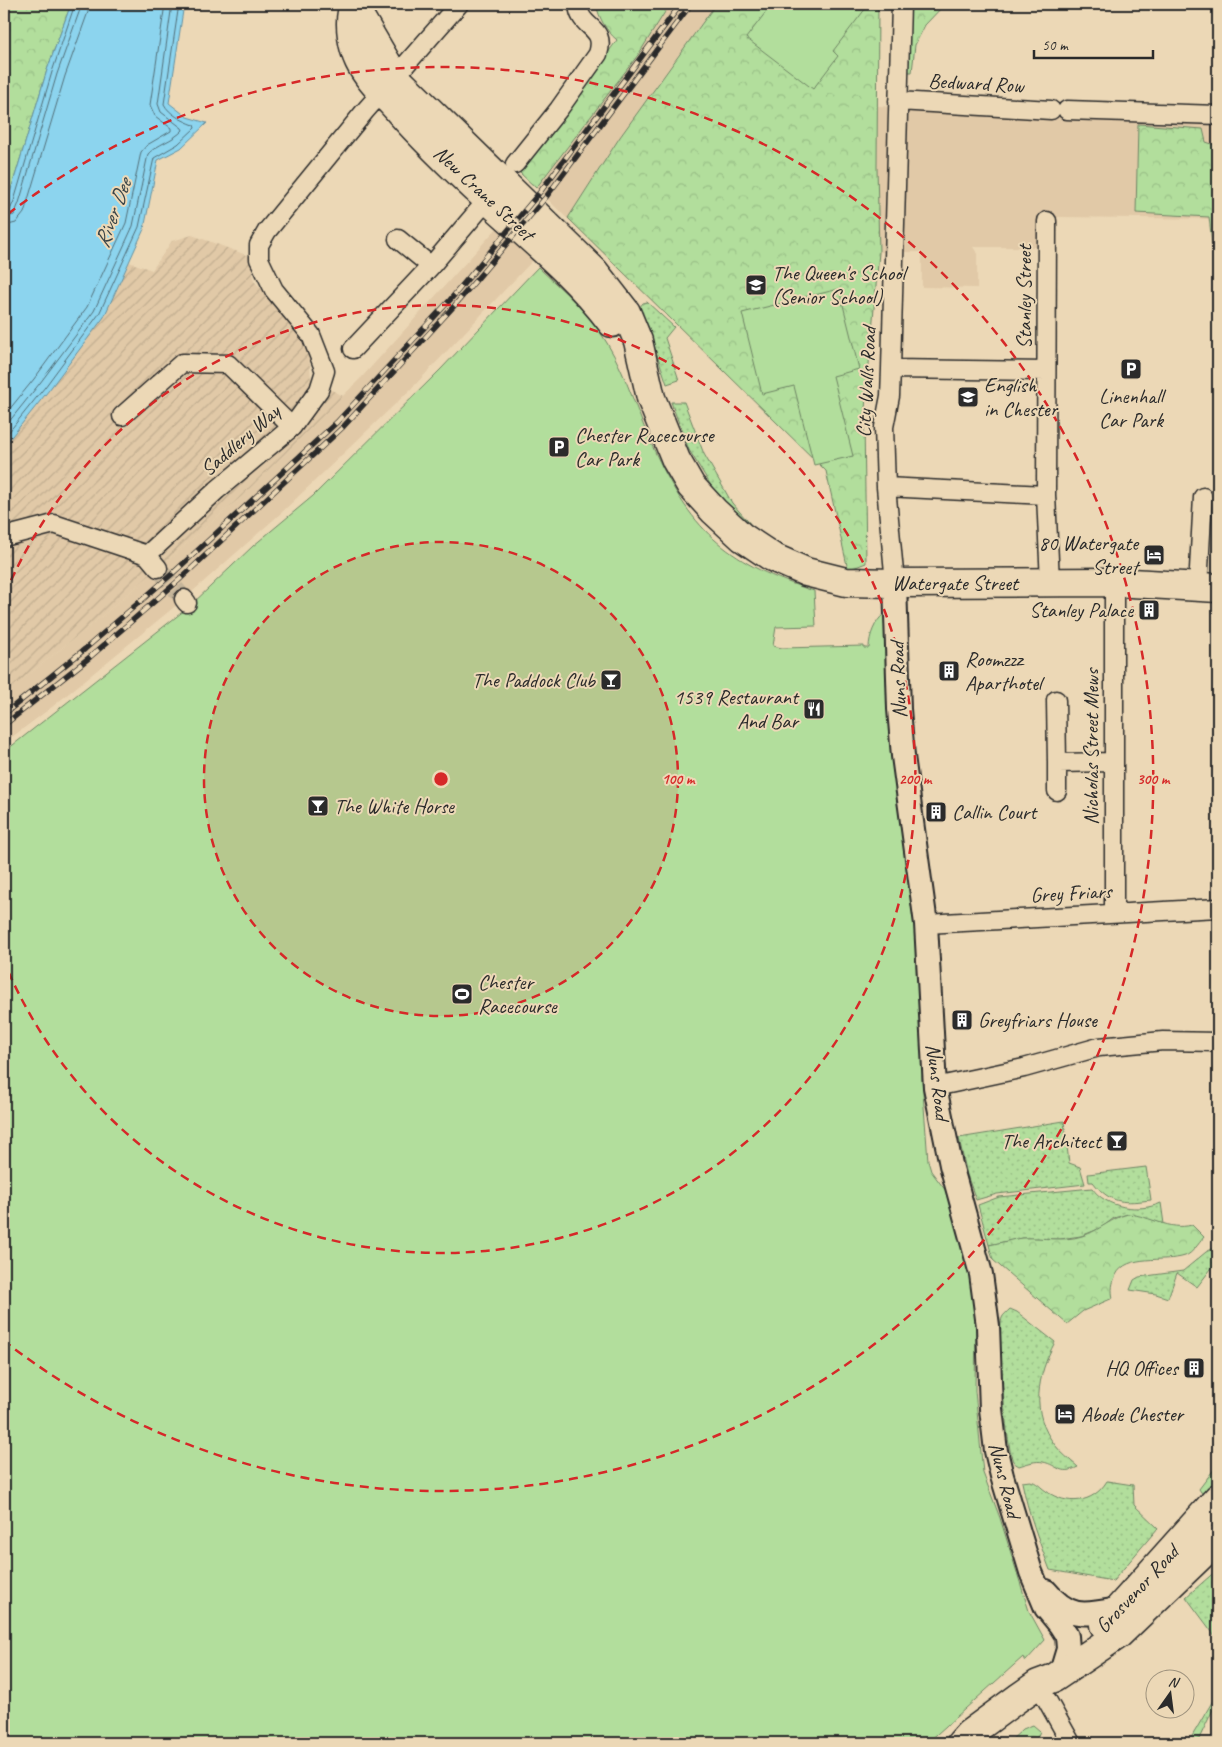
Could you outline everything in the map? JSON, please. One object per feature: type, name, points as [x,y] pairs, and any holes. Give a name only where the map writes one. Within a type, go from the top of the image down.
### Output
[{"type":"main road","name":"New Crane Street","points":[[352,4],[389,84],[502,182],[594,271],[626,312],[638,341],[650,398],[676,460],[691,486],[742,538],[772,557],[806,572],[846,582],[862,583]]},
{"type":"main road","name":"Watergate Street","points":[[862,583],[1114,582],[1212,584]]},
{"type":"main road","name":"Grosvenor Road","points":[[1051,1677],[1119,1609],[1218,1498]]},
{"type":"main road","name":"Grosvenor Road","points":[[961,1743],[969,1734],[1051,1677],[1118,1636],[1218,1539]]},
{"type":"street","name":"Saddlery Way","points":[[4,537],[54,524],[153,562],[217,490],[292,427],[319,390],[326,371],[311,335],[274,290],[259,260],[260,245],[267,232],[457,4]]},
{"type":"street","points":[[353,350],[431,266],[502,182],[559,109],[598,54],[601,44],[600,38],[582,19],[579,14],[578,4]]},
{"type":"street","name":"City Walls Road","points":[[895,583],[886,487],[884,428],[890,396],[902,4]]},
{"type":"street","name":"Bedward Row","points":[[898,101],[1059,110],[1218,115]]},
{"type":"street","name":"Stanley Street","points":[[1047,221],[1046,494],[1050,582]]},
{"type":"street","points":[[398,239],[431,266]]},
{"type":"street","points":[[122,416],[182,363],[228,364],[292,427]]},
{"type":"street","points":[[891,369],[1046,371]]},
{"type":"street","points":[[886,487],[1046,494]]},
{"type":"street","points":[[1203,497],[1212,584]]},
{"type":"street","name":"Nicholas Street Mews","points":[[1114,582],[1114,913]]},
{"type":"street","name":"Nuns Road","points":[[895,583],[902,756],[926,924],[935,1087],[951,1165],[981,1274],[988,1326],[991,1410],[996,1451],[1002,1476],[1031,1572],[1046,1608],[1067,1636],[1068,1649],[1051,1677]]},
{"type":"street","points":[[1056,700],[1056,791]]},
{"type":"street","points":[[1057,763],[1113,762]]},
{"type":"street","name":"Grey Friars","points":[[926,924],[1218,908]]},
{"type":"street","points":[[935,1087],[1024,1068],[1099,1047],[1163,1041],[1218,1042]]},
{"type":"street","name":"Nuns Road","points":[[1031,1572],[1056,1603],[1066,1609],[1090,1614],[1119,1609]]},
{"type":"street","points":[[1051,1677],[1071,1743]]},
{"type":"shaded area","name":"The Queen's School (Senior School)","points":[[670,4],[716,4],[620,137],[573,212],[878,4],[878,106],[1072,117],[1218,121],[1218,219],[1058,217],[1057,247],[973,247],[977,253],[977,288],[922,287],[922,252],[880,252],[864,420],[866,563],[848,570],[826,471],[536,188],[638,55]]},
{"type":"shaded area","points":[[498,227],[535,258],[413,387],[280,514],[184,599],[52,707],[4,743],[4,694],[101,617],[241,497],[362,377]]},
{"type":"shaded area","points":[[192,235],[249,256],[254,281],[296,325],[309,355],[311,379],[343,396],[241,497],[101,617],[4,694],[4,446],[49,390],[103,317],[129,262],[152,270],[172,241]]},
{"type":"green space","points":[[4,4],[71,4],[47,70],[4,213]]},
{"type":"green space","points":[[596,4],[670,4],[638,55],[536,188],[519,172],[562,117],[617,40],[604,24]]},
{"type":"green space","name":"The Queen's School (Senior School)","points":[[716,4],[878,4],[877,167],[879,252],[864,420],[866,563],[848,570],[826,471],[568,218],[620,137]]},
{"type":"green space","points":[[772,4],[869,4],[833,51],[838,56],[813,89],[746,38]]},
{"type":"green space","points":[[904,4],[945,4],[925,25],[915,45],[912,72],[902,72]]},
{"type":"green space","points":[[1138,124],[1203,129],[1206,142],[1218,146],[1218,231],[1213,252],[1209,217],[1136,213]]},
{"type":"green space","name":"Chester Racecourse","points":[[538,267],[575,302],[600,332],[621,370],[656,454],[670,482],[700,525],[737,557],[760,570],[814,591],[816,626],[776,627],[773,646],[782,648],[864,646],[864,648],[869,648],[873,629],[884,614],[915,922],[923,1041],[922,1079],[928,1161],[931,1171],[946,1191],[969,1270],[976,1317],[975,1391],[983,1473],[1000,1518],[1029,1611],[1045,1640],[1025,1662],[1023,1657],[927,1743],[4,1743],[4,752],[190,606],[253,546],[313,496],[441,369]]},
{"type":"green space","points":[[839,289],[859,369],[833,376],[853,456],[814,465],[794,386],[762,394],[742,313]]},
{"type":"green space","points":[[647,302],[674,327],[665,338],[679,380],[667,384],[639,308],[643,303]]},
{"type":"green space","points":[[671,402],[684,402],[704,454],[732,503],[766,542],[720,500],[689,450]]},
{"type":"green space","points":[[1064,1121],[1069,1163],[1080,1167],[1085,1184],[997,1194],[976,1200],[967,1175],[959,1138]]},
{"type":"green space","points":[[1146,1167],[1151,1200],[1126,1202],[1112,1199],[1093,1182],[1089,1182],[1088,1174]]},
{"type":"green space","points":[[1092,1188],[1106,1200],[1124,1207],[1143,1208],[1161,1203],[1164,1224],[1128,1214],[1114,1218],[1101,1228],[1081,1236],[1060,1239],[1023,1238],[989,1245],[978,1205],[999,1197]]},
{"type":"green space","points":[[1128,1214],[1168,1225],[1192,1225],[1204,1237],[1188,1255],[1176,1258],[1137,1261],[1121,1268],[1113,1284],[1113,1298],[1083,1311],[1067,1324],[993,1260],[989,1245],[1023,1238],[1075,1238],[1088,1234],[1116,1218]]},
{"type":"green space","points":[[1218,1246],[1218,1260],[1197,1287],[1177,1273],[1168,1298],[1130,1290],[1134,1280],[1139,1277],[1183,1271],[1206,1252]]},
{"type":"green space","points":[[1010,1309],[1017,1312],[1055,1342],[1040,1381],[1039,1407],[1047,1433],[1063,1454],[1078,1467],[1063,1470],[1043,1462],[1019,1466],[1013,1461],[1005,1413],[1001,1366],[1002,1318]]},
{"type":"green space","points":[[1218,1464],[1218,1483],[1213,1490],[1203,1495],[1199,1489]]},
{"type":"green space","points":[[1030,1481],[1054,1496],[1071,1500],[1087,1498],[1095,1494],[1107,1481],[1133,1485],[1134,1505],[1158,1528],[1113,1581],[1050,1570],[1024,1493],[1022,1482]]},
{"type":"green space","points":[[1218,1569],[1218,1640],[1186,1597]]},
{"type":"green space","points":[[1218,1692],[1218,1699],[1197,1743],[1188,1743]]},
{"type":"green space","points":[[1033,1725],[1040,1731],[1035,1743],[1008,1743],[1023,1729]]},
{"type":"water","name":"River Dee","points":[[71,4],[184,4],[169,103],[187,117],[207,123],[181,148],[158,160],[144,229],[104,317],[4,446],[4,213],[47,70]]},
{"type":"tunnel","points":[[158,568],[184,599]]},
{"type":"railway","points":[[4,714],[85,649],[172,574],[337,422],[450,300],[540,192],[681,4]]},
{"type":"railway","points":[[4,725],[90,657],[178,581],[343,427],[455,305],[546,197],[691,4]]},
{"type":"place","name":"The Queen's School (Senior School)","points":[[756,285]]},
{"type":"place","name":"Linenhall Car Park","points":[[1131,369]]},
{"type":"place","name":"English in Chester","points":[[968,397]]},
{"type":"place","name":"Chester Racecourse Car Park","points":[[559,447]]},
{"type":"place","name":"80 Watergate Street","points":[[1154,555]]},
{"type":"place","name":"Stanley Palace","points":[[1149,610]]},
{"type":"place","name":"Roomzzz Aparthotel","points":[[949,671]]},
{"type":"place","name":"The Paddock Club","points":[[611,680]]},
{"type":"place","name":"1539 Restaurant And Bar","points":[[814,709]]},
{"type":"place","name":"The White Horse","points":[[318,806]]},
{"type":"place","name":"Callin Court","points":[[936,812]]},
{"type":"place","name":"Chester Racecourse","points":[[462,994]]},
{"type":"place","name":"Greyfriars House","points":[[962,1020]]},
{"type":"place","name":"The Architect","points":[[1117,1141]]},
{"type":"place","name":"HQ Offices","points":[[1194,1368]]},
{"type":"place","name":"Abode Chester","points":[[1065,1414]]}]
